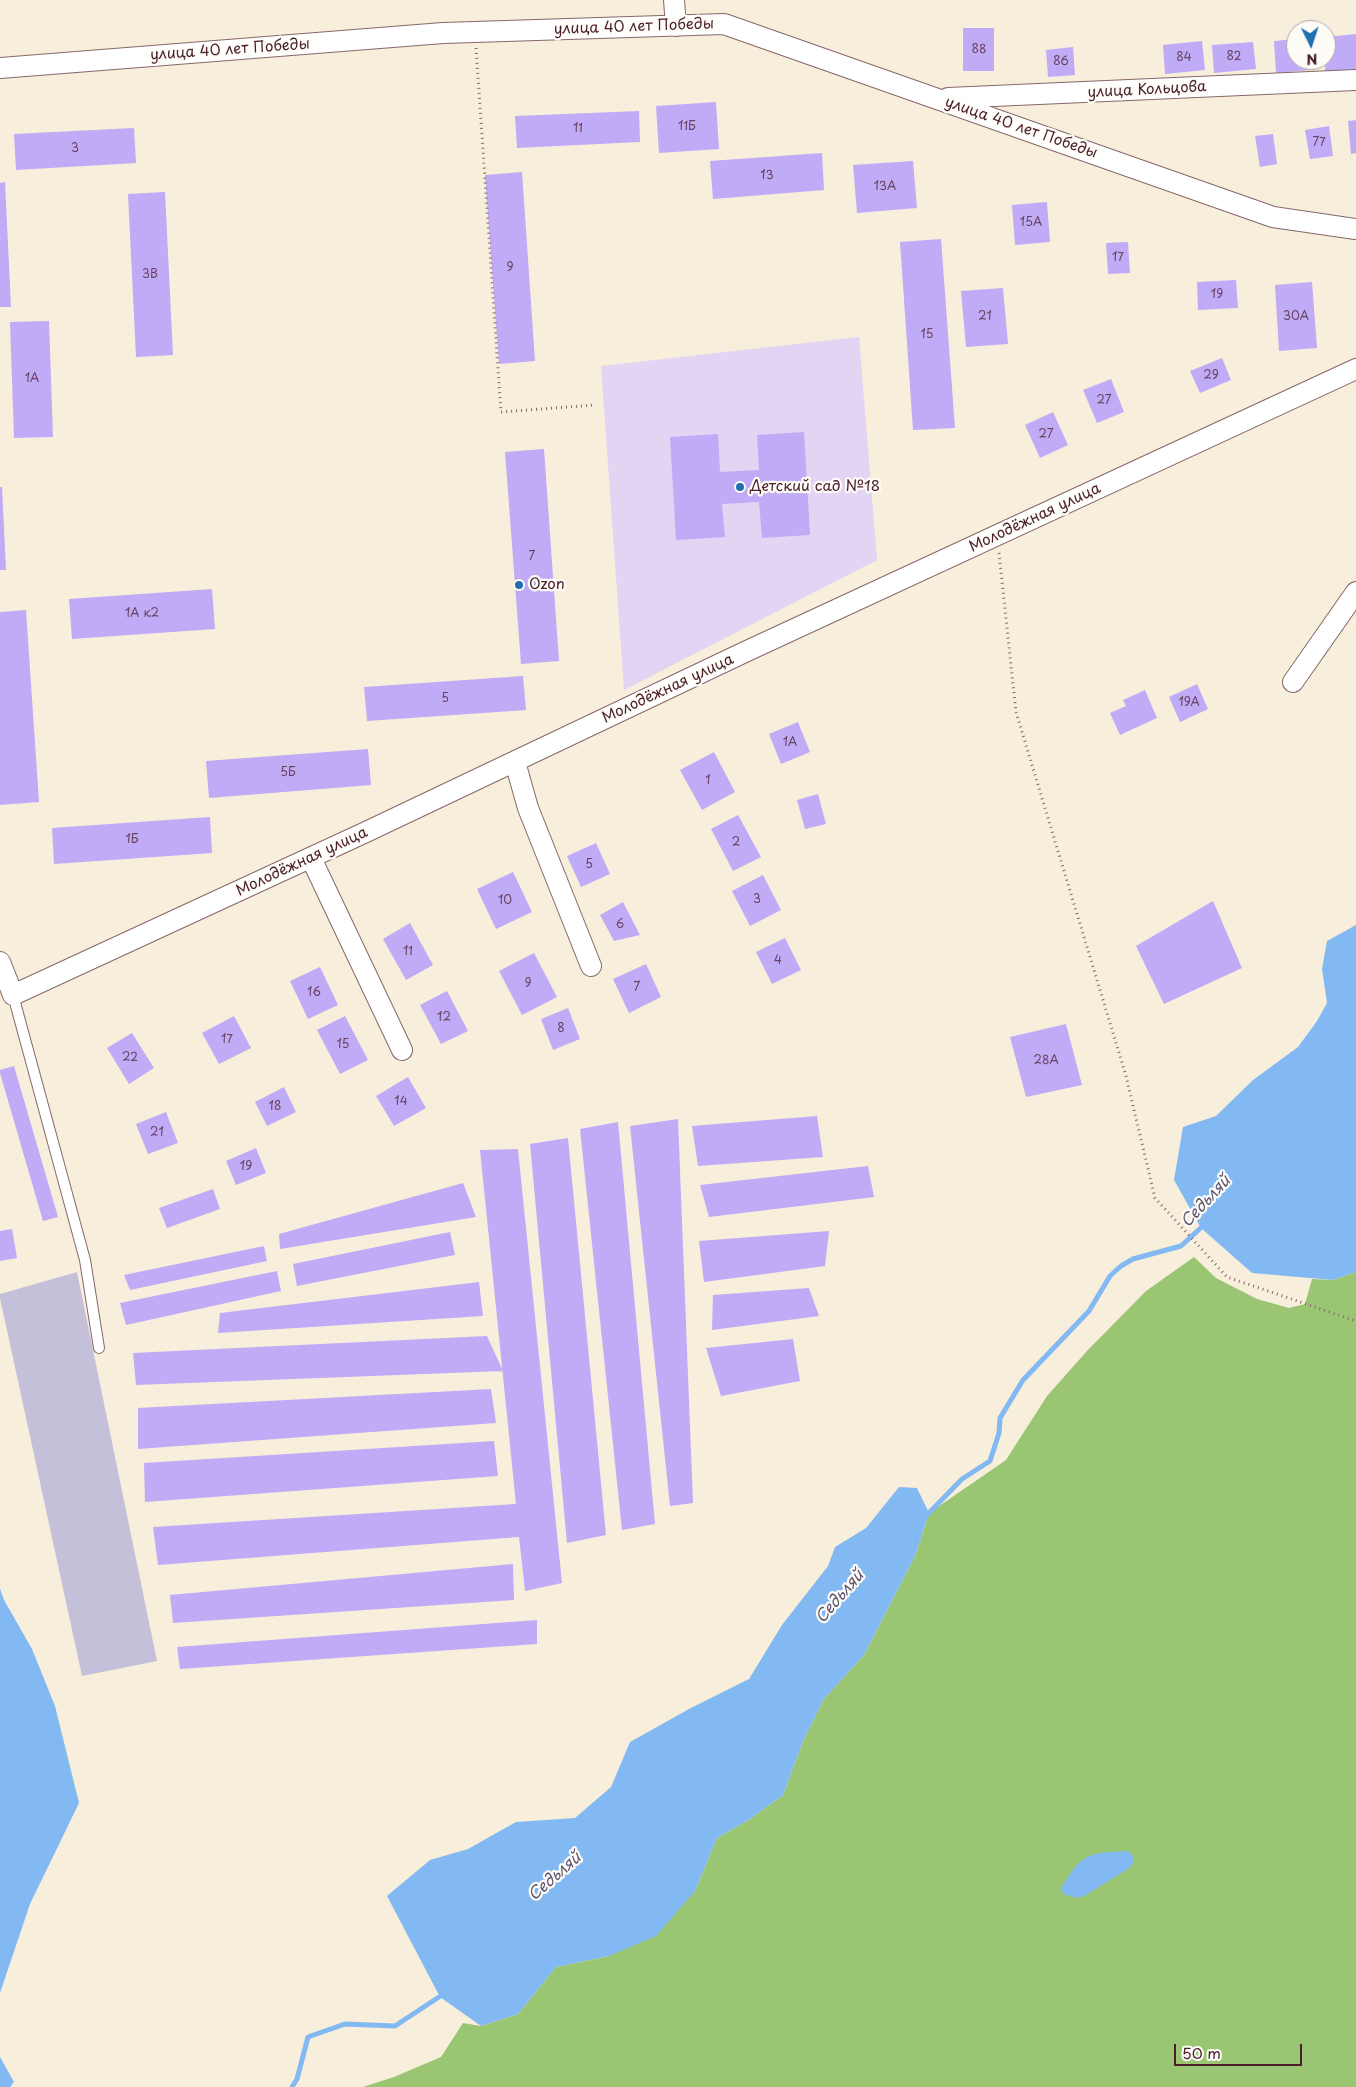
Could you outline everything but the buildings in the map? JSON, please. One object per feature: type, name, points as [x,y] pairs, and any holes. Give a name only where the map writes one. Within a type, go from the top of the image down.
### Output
[{"type":"street","points":[[674,0],[676,26]]},
{"type":"street","name":"улица 40 лет Победы","points":[[0,68],[475,32],[724,24],[1273,217],[1356,229]]},
{"type":"street","name":"улица Кольцова","points":[[938,99],[1356,80]]},
{"type":"street","name":"Молодёжная улица","points":[[13,995],[311,858],[747,651],[1356,369]]},
{"type":"street","points":[[1293,682],[1356,592]]},
{"type":"street","points":[[514,762],[528,808],[591,966]]},
{"type":"street","points":[[311,858],[402,1050]]},
{"type":"street","points":[[0,962],[13,995]]},
{"type":"lane","points":[[13,995],[85,1260],[99,1348]]},
{"type":"path","points":[[475,32],[501,412],[595,405]]},
{"type":"path","points":[[998,535],[1016,712],[1126,1076],[1154,1198],[1227,1277],[1356,1322]]},
{"type":"shaded area","points":[[859,337],[877,560],[624,690],[601,366]]},
{"type":"shaded area","points":[[77,1272],[157,1661],[82,1676],[0,1298],[0,1294]]},
{"type":"green space","points":[[1194,1257],[1216,1278],[1257,1299],[1289,1308],[1305,1304],[1312,1279],[1333,1280],[1356,1272],[1356,2087],[363,2087],[394,2077],[441,2057],[463,2023],[481,2026],[518,2014],[556,1967],[609,1956],[695,1891],[717,1838],[750,1819],[783,1795],[803,1741],[824,1699],[864,1655],[915,1556],[929,1513],[1006,1460],[1047,1396],[1087,1351],[1146,1291]]},
{"type":"water","points":[[1356,925],[1356,1272],[1333,1280],[1252,1273],[1201,1228],[1174,1180],[1183,1127],[1216,1116],[1253,1080],[1298,1047],[1317,1021],[1327,1003],[1322,969],[1327,941]]},
{"type":"water","points":[[899,1487],[917,1488],[929,1513],[915,1556],[864,1655],[824,1699],[803,1741],[783,1795],[750,1819],[717,1838],[695,1891],[656,1936],[609,1956],[556,1967],[518,2014],[481,2026],[440,1997],[387,1896],[430,1860],[468,1849],[516,1822],[575,1818],[611,1787],[630,1742],[689,1709],[749,1679],[782,1625],[828,1566],[835,1547],[866,1528]]},
{"type":"water","points":[[0,1589],[4,1600],[32,1649],[55,1706],[79,1803],[30,1904],[0,1993]]},
{"type":"water","points":[[1128,1851],[1133,1856],[1133,1863],[1128,1869],[1084,1896],[1077,1898],[1063,1894],[1061,1888],[1081,1861],[1095,1854]]},
{"type":"water","points":[[0,2057],[14,2082],[10,2087],[0,2087]]},
{"type":"waterway","name":"Седьляй","points":[[926,1516],[962,1479],[990,1461],[999,1433],[1000,1418],[1023,1380],[1089,1311],[1110,1276],[1121,1266],[1133,1259],[1181,1246],[1205,1224]]},
{"type":"waterway","name":"Седьляй","points":[[292,2087],[297,2079],[308,2037],[345,2024],[395,2026],[445,1993]]},
{"type":"place","name":"Детский сад №18","points":[[740,487]]},
{"type":"place","name":"Ozon","points":[[519,585]]}]
